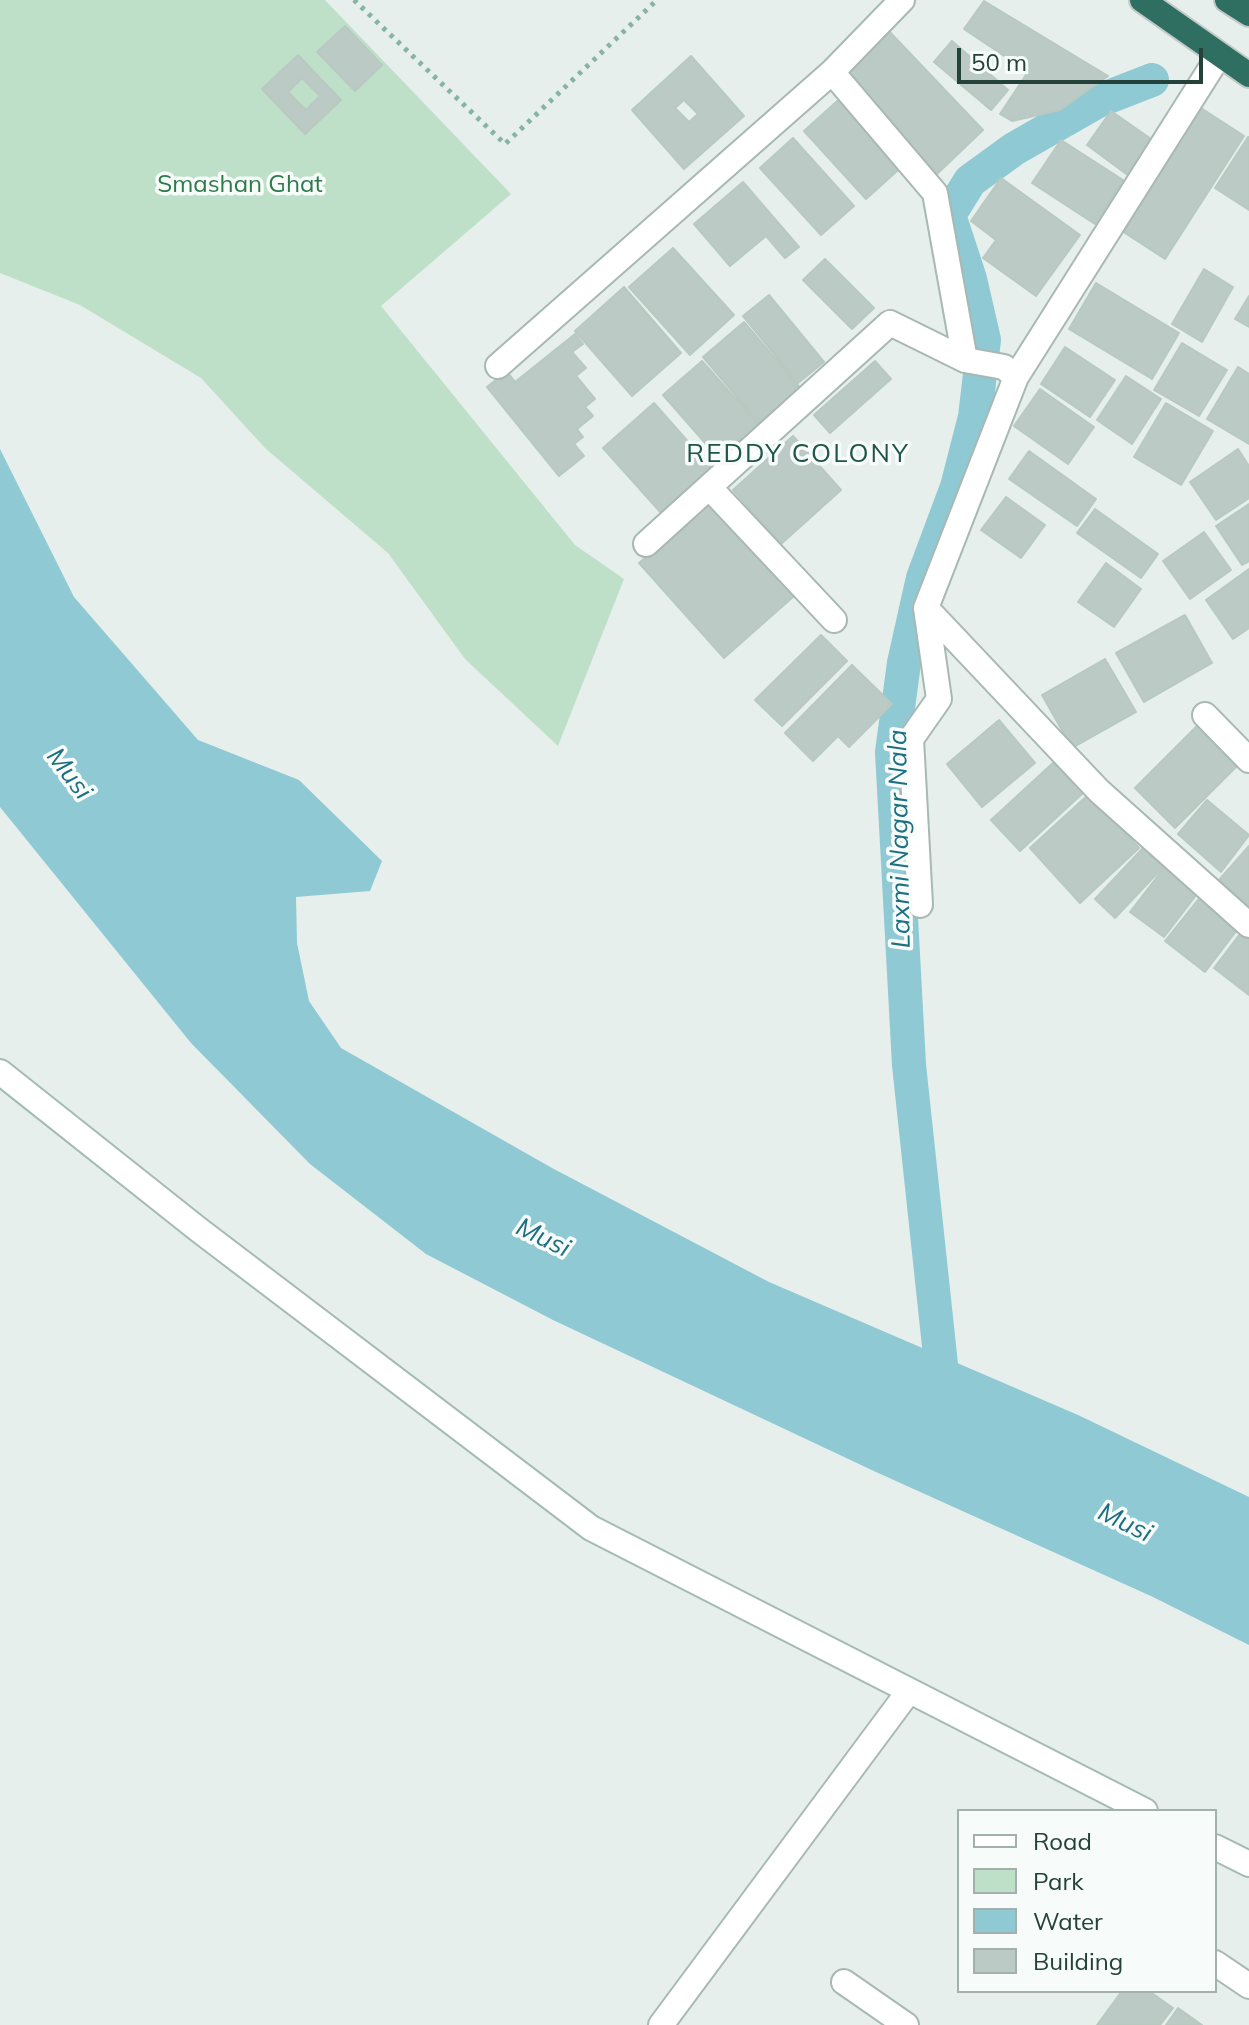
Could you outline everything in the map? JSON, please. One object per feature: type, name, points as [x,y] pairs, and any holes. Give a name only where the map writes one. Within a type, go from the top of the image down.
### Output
[{"type":"highway","points":[[1142,0],[1218,57],[1249,75]]},
{"type":"highway","points":[[1227,0],[1249,14]]},
{"type":"street","points":[[498,366],[832,72],[902,0]]},
{"type":"street","points":[[920,905],[911,739],[939,699],[926,608],[1016,377],[1218,57]]},
{"type":"street","points":[[832,72],[935,193],[965,360]]},
{"type":"street","points":[[646,544],[890,323],[965,360],[1004,367],[1016,377]]},
{"type":"street","points":[[709,487],[834,620]]},
{"type":"street","points":[[926,608],[1099,791],[1249,925]]},
{"type":"street","points":[[1205,715],[1249,760]]},
{"type":"street","points":[[0,1072],[199,1230],[591,1528],[1141,1809]]},
{"type":"street","points":[[661,2025],[909,1691]]},
{"type":"street","points":[[1217,1848],[1249,1864]]},
{"type":"street","points":[[1217,1964],[1249,1986]]},
{"type":"street","points":[[844,1982],[906,2025]]},
{"type":"path","points":[[354,0],[505,144],[657,0]]},
{"type":"green space","name":"Smashan Ghat","points":[[0,0],[325,0],[511,194],[381,306],[575,545],[624,579],[558,746],[465,659],[388,553],[265,448],[201,378],[80,305],[0,273]]},
{"type":"water","name":"Musi","points":[[0,449],[74,597],[198,740],[299,780],[382,861],[370,891],[296,897],[297,943],[309,1001],[341,1048],[552,1168],[769,1282],[1078,1415],[1249,1497],[1249,1645],[1153,1597],[876,1472],[553,1320],[426,1254],[310,1164],[191,1043],[0,807]]},
{"type":"building","points":[[984,1],[1108,76],[1060,110],[1012,121],[1000,114],[1028,72],[964,29]]},
{"type":"building","points":[[345,26],[382,65],[355,91],[317,52]]},
{"type":"building","points":[[885,27],[983,130],[937,174],[839,72]]},
{"type":"building","points":[[952,41],[1008,90],[991,110],[934,62]]},
{"type":"building","points":[[298,55],[341,100],[305,134],[262,89]],"holes":[[[302,78],[320,96],[306,110],[288,92]]]},
{"type":"building","points":[[691,56],[744,116],[684,169],[632,110]],"holes":[[[684,100],[698,114],[689,122],[675,108]]]},
{"type":"building","points":[[845,94],[907,162],[866,199],[804,131]]},
{"type":"building","points":[[1201,108],[1244,136],[1165,259],[1122,231]]},
{"type":"building","points":[[1111,111],[1154,141],[1129,176],[1087,145]]},
{"type":"building","points":[[1249,137],[1249,210],[1215,188]]},
{"type":"building","points":[[793,138],[854,206],[821,235],[760,168]]},
{"type":"building","points":[[1061,140],[1123,180],[1095,224],[1032,183]]},
{"type":"building","points":[[1001,178],[1080,235],[1036,296],[983,258],[996,240],[971,221]]},
{"type":"building","points":[[743,182],[799,247],[785,258],[766,236],[730,266],[694,224]]},
{"type":"building","points":[[673,248],[734,315],[690,355],[629,287]]},
{"type":"building","points":[[825,259],[874,308],[852,329],[803,280]]},
{"type":"building","points":[[1204,269],[1233,287],[1202,342],[1172,324]]},
{"type":"building","points":[[1096,283],[1179,333],[1152,379],[1069,329]]},
{"type":"building","points":[[624,287],[681,353],[632,396],[575,331]]},
{"type":"building","points":[[769,295],[824,362],[798,383],[743,316]]},
{"type":"building","points":[[1249,296],[1249,327],[1235,319]]},
{"type":"building","points":[[744,322],[801,389],[760,424],[703,357]]},
{"type":"building","points":[[575,334],[583,344],[572,352],[586,368],[576,376],[595,399],[585,407],[593,416],[577,429],[583,437],[574,444],[584,456],[559,476],[487,387],[507,371],[515,382]]},
{"type":"building","points":[[1182,343],[1227,370],[1199,416],[1154,390]]},
{"type":"building","points":[[1065,347],[1115,380],[1090,417],[1041,384]]},
{"type":"building","points":[[702,361],[760,426],[721,461],[663,395]]},
{"type":"building","points":[[875,361],[891,379],[830,433],[814,415]]},
{"type":"building","points":[[1238,367],[1249,374],[1249,444],[1207,419]]},
{"type":"building","points":[[1126,376],[1161,399],[1132,444],[1097,420]]},
{"type":"building","points":[[1040,389],[1094,427],[1068,464],[1014,426]]},
{"type":"building","points":[[654,403],[713,470],[662,514],[603,448]]},
{"type":"building","points":[[1166,403],[1213,431],[1181,485],[1134,457]]},
{"type":"building","points":[[793,436],[841,490],[781,544],[733,490]]},
{"type":"building","points":[[1238,449],[1249,466],[1249,498],[1216,520],[1190,482]]},
{"type":"building","points":[[1029,451],[1096,499],[1077,526],[1009,479]]},
{"type":"building","points":[[1006,497],[1045,525],[1021,558],[981,530]]},
{"type":"building","points":[[709,501],[794,596],[724,658],[639,563]]},
{"type":"building","points":[[1249,504],[1249,561],[1242,565],[1216,526]]},
{"type":"building","points":[[1095,509],[1158,554],[1141,578],[1077,533]]},
{"type":"building","points":[[1204,532],[1231,570],[1190,599],[1163,561]]},
{"type":"building","points":[[1106,563],[1141,589],[1114,627],[1078,602]]},
{"type":"building","points":[[1249,569],[1249,628],[1233,639],[1206,600]]},
{"type":"building","points":[[1185,615],[1212,663],[1144,702],[1116,653]]},
{"type":"building","points":[[821,635],[847,661],[782,726],[755,700]]},
{"type":"building","points":[[1105,659],[1136,712],[1072,748],[1042,695]]},
{"type":"building","points":[[852,665],[892,704],[849,747],[838,736],[813,761],[785,733]]},
{"type":"building","points":[[999,720],[1035,763],[982,807],[947,764]]},
{"type":"building","points":[[1197,726],[1237,766],[1175,828],[1135,788]]},
{"type":"building","points":[[1054,762],[1083,793],[1020,851],[991,820]]},
{"type":"building","points":[[1089,794],[1139,848],[1080,903],[1030,848]]},
{"type":"building","points":[[1207,800],[1249,835],[1221,872],[1178,834]]},
{"type":"building","points":[[1145,846],[1165,865],[1115,918],[1095,899]]},
{"type":"building","points":[[1249,846],[1249,906],[1219,880]]},
{"type":"building","points":[[1164,868],[1197,894],[1164,937],[1130,912]]},
{"type":"building","points":[[1201,896],[1240,926],[1205,972],[1165,941]]},
{"type":"building","points":[[1243,930],[1249,935],[1249,995],[1214,968]]},
{"type":"building","points":[[1121,1993],[1152,1993],[1173,2008],[1160,2025],[1097,2025]]},
{"type":"building","points":[[1178,2008],[1202,2025],[1166,2025]]},
{"type":"waterway","name":"Laxmi Nagar Nala","points":[[945,1402],[909,1065],[892,752],[904,663],[923,578],[957,487],[975,417],[984,340],[970,279],[949,215],[970,181],[1014,149],[1098,101],[1152,80]]},
{"type":"district","name":"REDDY COLONY","points":[[798,454]]}]
